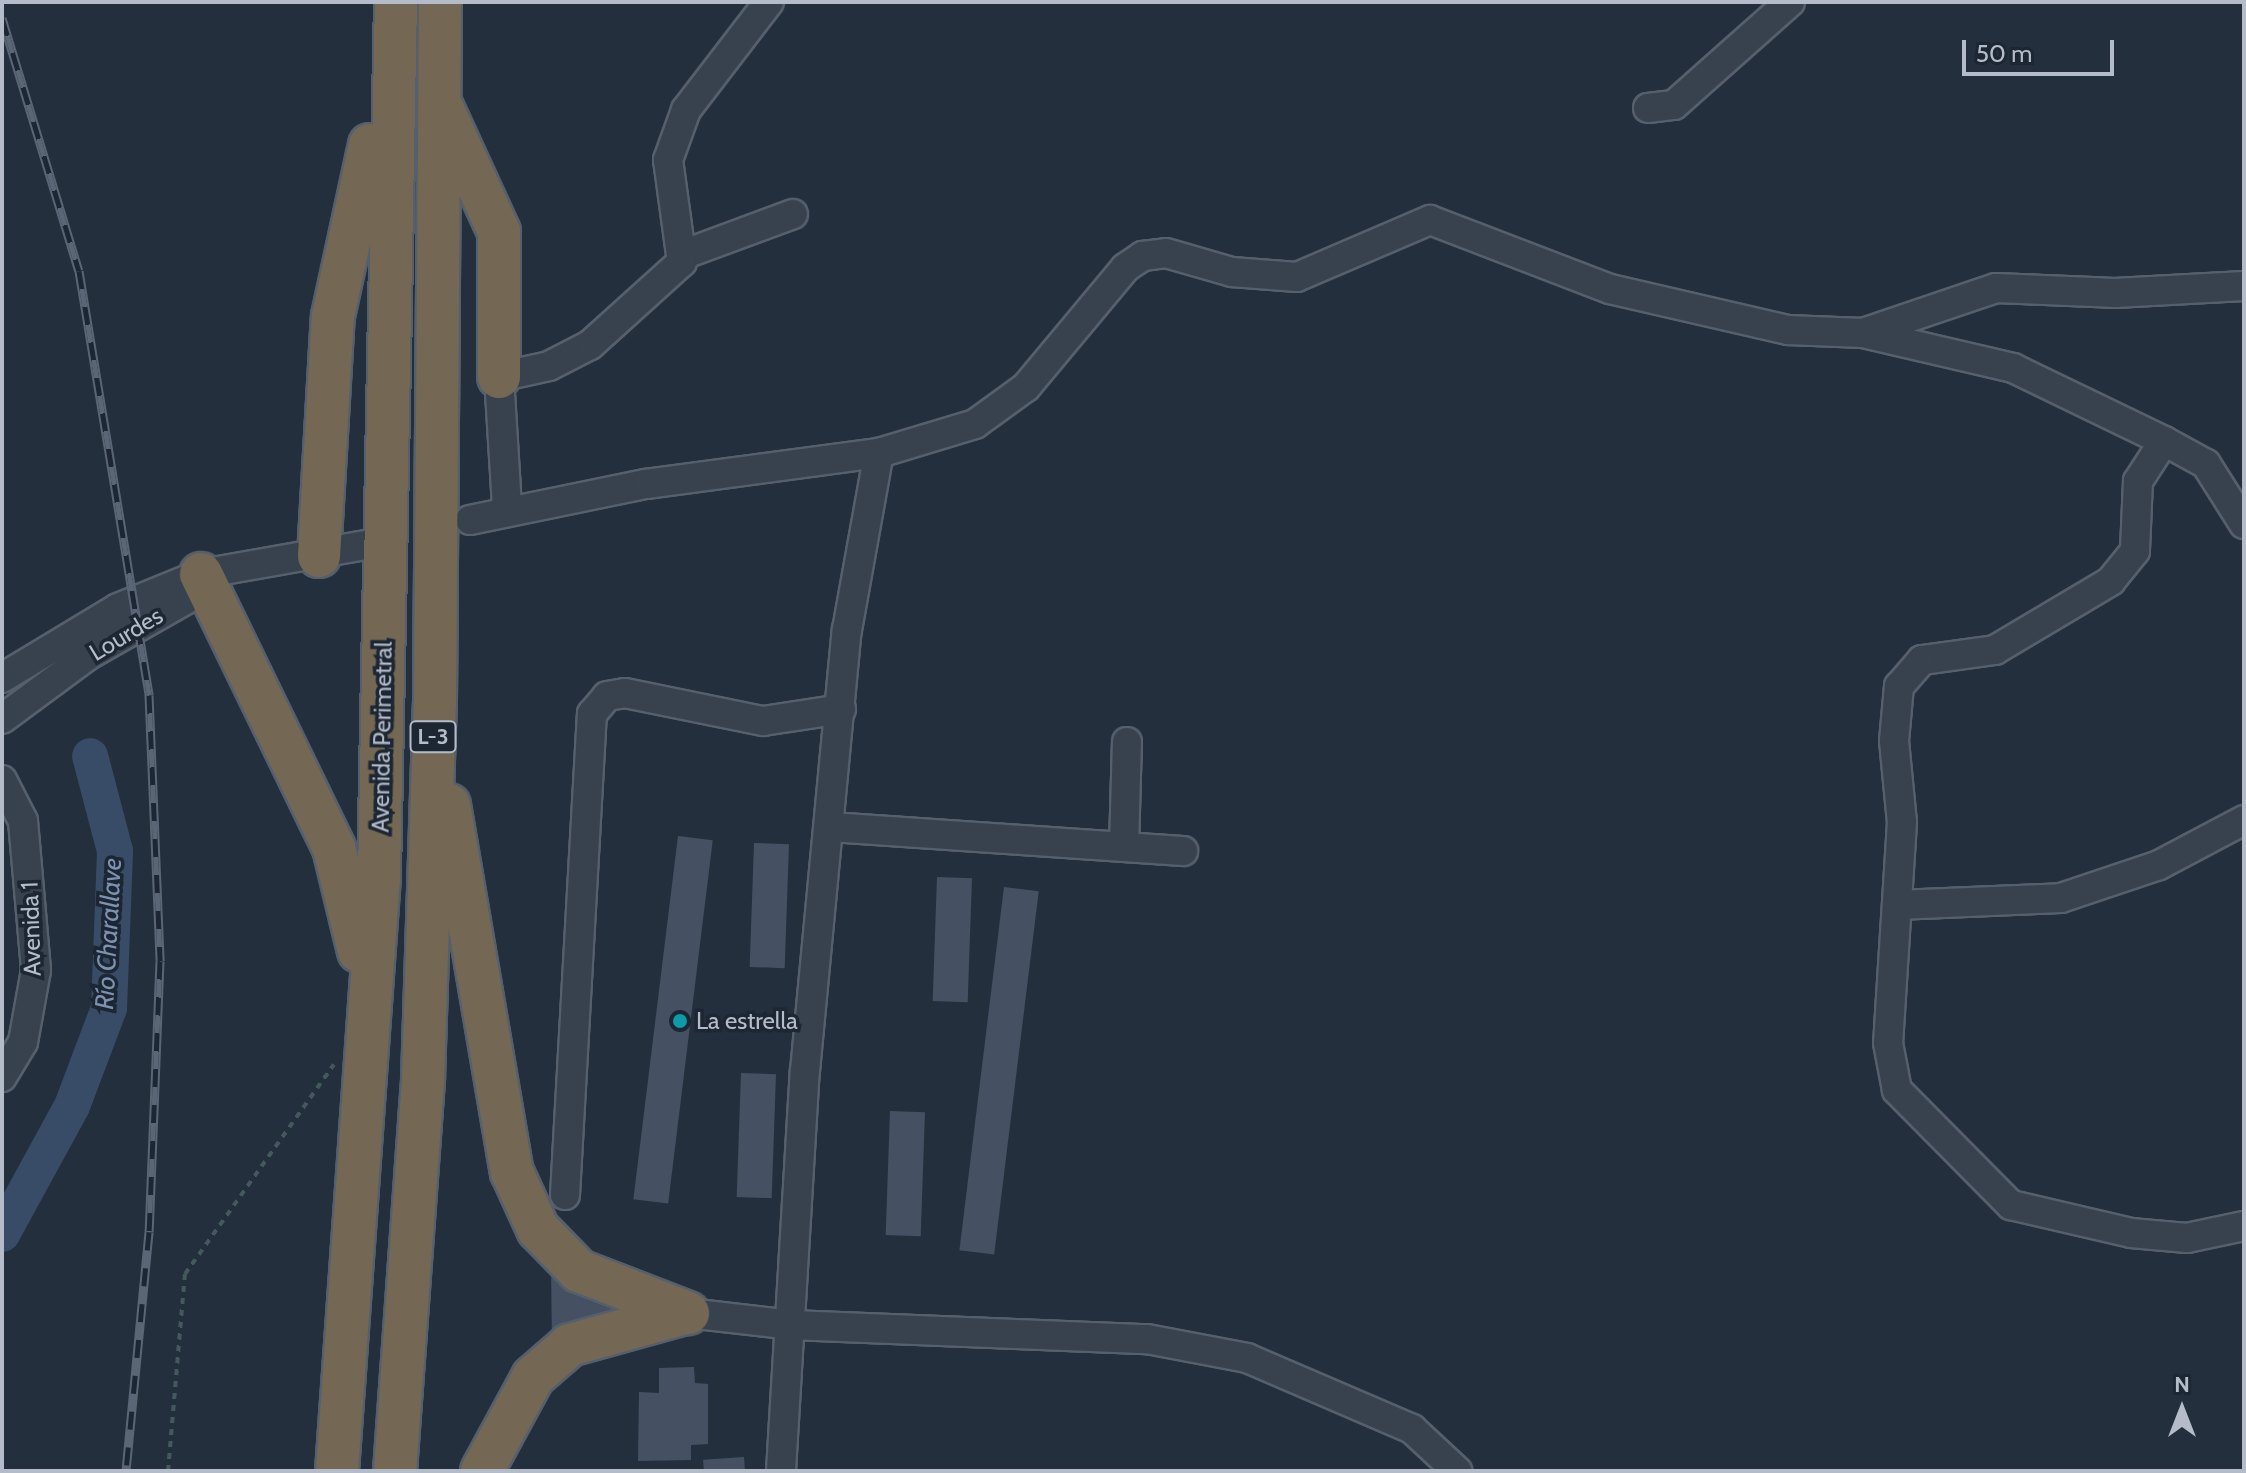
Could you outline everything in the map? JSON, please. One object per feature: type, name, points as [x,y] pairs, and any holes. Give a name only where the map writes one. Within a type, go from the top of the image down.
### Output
[{"type":"highway","name":"Avenida Perimetral","points":[[337,1471],[396,2]]},
{"type":"highway","name":"Avenida Perimetral","points":[[395,1471],[423,1080],[435,704],[440,2]]},
{"type":"highway","points":[[319,556],[333,316],[393,51]]},
{"type":"highway","points":[[437,99],[483,184],[499,232],[499,377]]},
{"type":"highway","points":[[438,202],[446,185],[465,178],[483,184]]},
{"type":"highway","points":[[205,581],[334,848],[356,918],[354,1066]]},
{"type":"highway","points":[[435,704],[512,1172],[538,1229],[579,1271],[688,1313]]},
{"type":"highway","points":[[482,1471],[533,1377],[570,1345],[688,1313]]},
{"type":"street","points":[[685,254],[668,160],[686,110],[769,2]]},
{"type":"street","points":[[1648,108],[1674,105],[1790,2]]},
{"type":"street","points":[[507,507],[499,377],[549,366],[590,345],[685,254],[793,214]]},
{"type":"street","points":[[470,520],[507,507],[879,453],[975,424],[1026,387],[1125,268],[1143,256],[1166,253],[1232,272],[1297,277],[1430,220],[1610,289],[1788,330],[1863,333],[2013,368],[2206,464],[2244,524]]},
{"type":"street","points":[[1863,333],[1996,288],[2115,293],[2244,286]]},
{"type":"street","points":[[2164,441],[2138,481],[2135,551],[2111,581],[1995,650],[1922,660],[1899,686],[1897,905],[1888,1043],[1897,1090],[1973,1173],[2011,1205],[2131,1233],[2187,1238],[2244,1226]]},
{"type":"street","points":[[781,1471],[805,1071],[847,630],[879,453]]},
{"type":"street","points":[[2,678],[118,608],[259,565],[371,544]]},
{"type":"street","name":"Lourdes","points":[[2,719],[112,640],[205,581]]},
{"type":"street","points":[[565,1195],[592,714],[607,696],[625,693],[763,721],[841,709]]},
{"type":"street","points":[[1124,847],[1127,742]]},
{"type":"street","name":"Avenida 1","points":[[2,780],[23,821],[36,970],[23,1042],[2,1077]]},
{"type":"street","points":[[1897,905],[2061,898],[2159,865],[2244,820]]},
{"type":"street","points":[[830,827],[1183,851]]},
{"type":"street","points":[[688,1313],[791,1325],[1147,1339],[1247,1358],[1412,1429],[1457,1471]]},
{"type":"path","points":[[168,1471],[185,1274],[354,1066]]},
{"type":"building","name":"La estrella","points":[[678,836],[713,840],[668,1204],[633,1199]]},
{"type":"building","points":[[754,843],[789,844],[785,968],[750,967]]},
{"type":"building","points":[[937,877],[972,878],[968,1002],[933,1001]]},
{"type":"building","points":[[1004,887],[1039,891],[994,1255],[959,1250]]},
{"type":"building","points":[[741,1073],[776,1074],[772,1198],[737,1197]]},
{"type":"building","points":[[890,1111],[925,1112],[921,1236],[886,1235]]},
{"type":"building","points":[[551,1262],[618,1312],[552,1347]]},
{"type":"building","points":[[694,1367],[695,1383],[708,1384],[708,1444],[691,1445],[691,1460],[638,1461],[639,1392],[659,1393],[659,1368]]},
{"type":"building","points":[[744,1457],[745,1471],[704,1471],[703,1460]]},
{"type":"waterway","name":"Río Charallave","points":[[2,1234],[72,1106],[109,1008],[115,851],[90,756]]},
{"type":"railway","points":[[2,18],[79,271],[149,695],[160,961],[149,1232],[126,1471]]},
{"type":"place","name":"La estrella","points":[[680,1021]]}]
